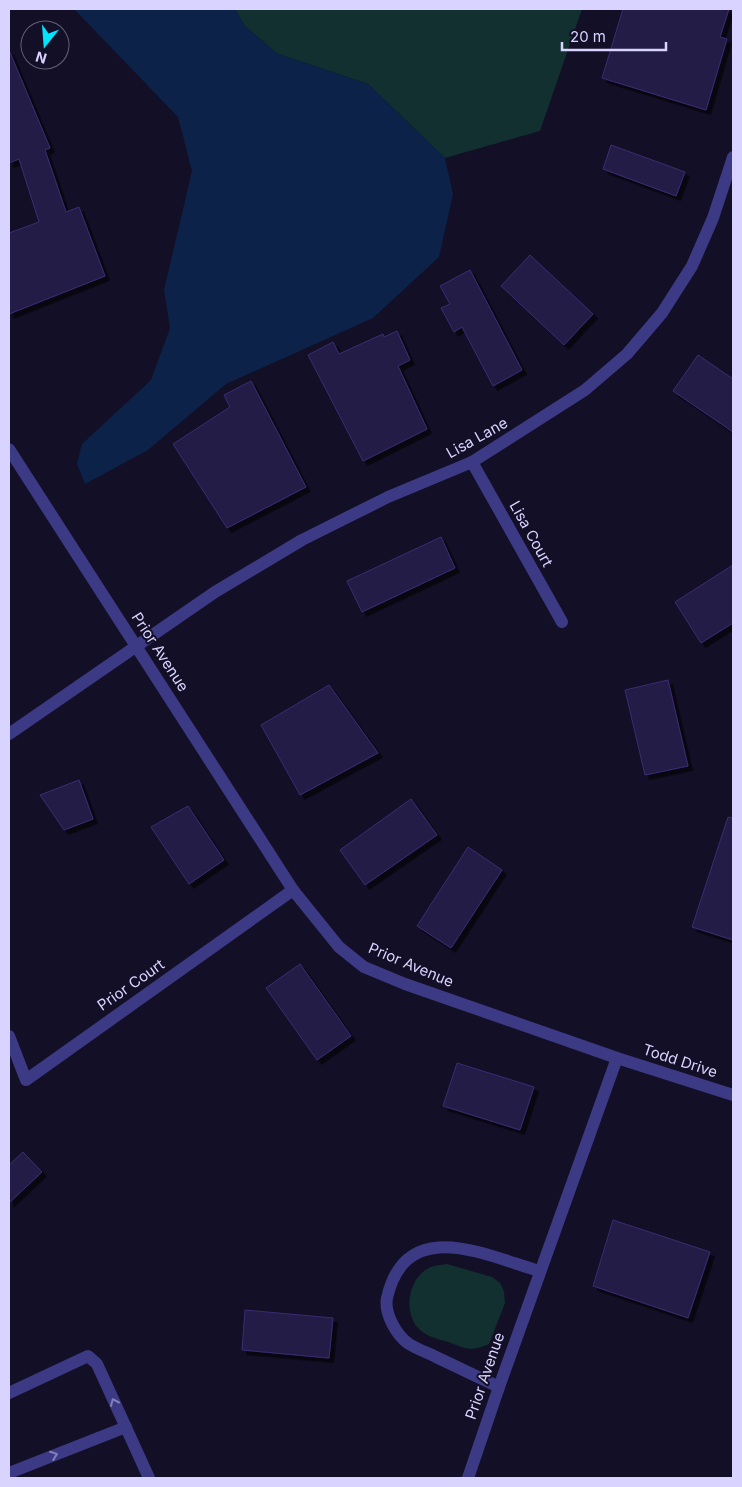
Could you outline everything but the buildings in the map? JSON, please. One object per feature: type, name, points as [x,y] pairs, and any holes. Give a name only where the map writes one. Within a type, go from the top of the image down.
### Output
[{"type":"street","name":"Lisa Lane","points":[[137,646],[215,592],[302,540],[388,497],[472,462],[585,390],[627,354],[656,320],[692,266],[713,218],[733,157]]},
{"type":"street","name":"Prior Avenue","points":[[9,449],[293,890],[338,947],[364,967],[405,984],[617,1058],[498,1387],[468,1478]]},
{"type":"street","name":"Lisa Court","points":[[472,462],[562,622]]},
{"type":"street","points":[[9,734],[137,646]]},
{"type":"street","name":"Prior Court","points":[[9,1036],[26,1080],[293,890]]},
{"type":"street","name":"Todd Drive","points":[[617,1058],[733,1095]]},
{"type":"street","points":[[498,1387],[408,1344],[391,1325],[386,1300],[394,1276],[404,1260],[437,1246],[460,1247],[540,1271]]},
{"type":"street","points":[[9,1393],[88,1356],[97,1364],[149,1478]]},
{"type":"street","points":[[9,1473],[126,1427]]},
{"type":"green space","points":[[235,9],[582,9],[540,131],[445,158],[368,84],[276,53],[244,25]]},
{"type":"green space","points":[[447,1264],[492,1277],[500,1283],[504,1291],[505,1303],[489,1344],[468,1349],[427,1335],[417,1327],[413,1320],[409,1302],[413,1285],[424,1271],[437,1265]]},
{"type":"water","points":[[74,9],[235,9],[244,25],[276,53],[368,84],[445,158],[453,194],[439,257],[373,318],[226,384],[148,450],[85,484],[77,464],[82,444],[151,380],[170,328],[164,290],[192,171],[178,117]]}]
